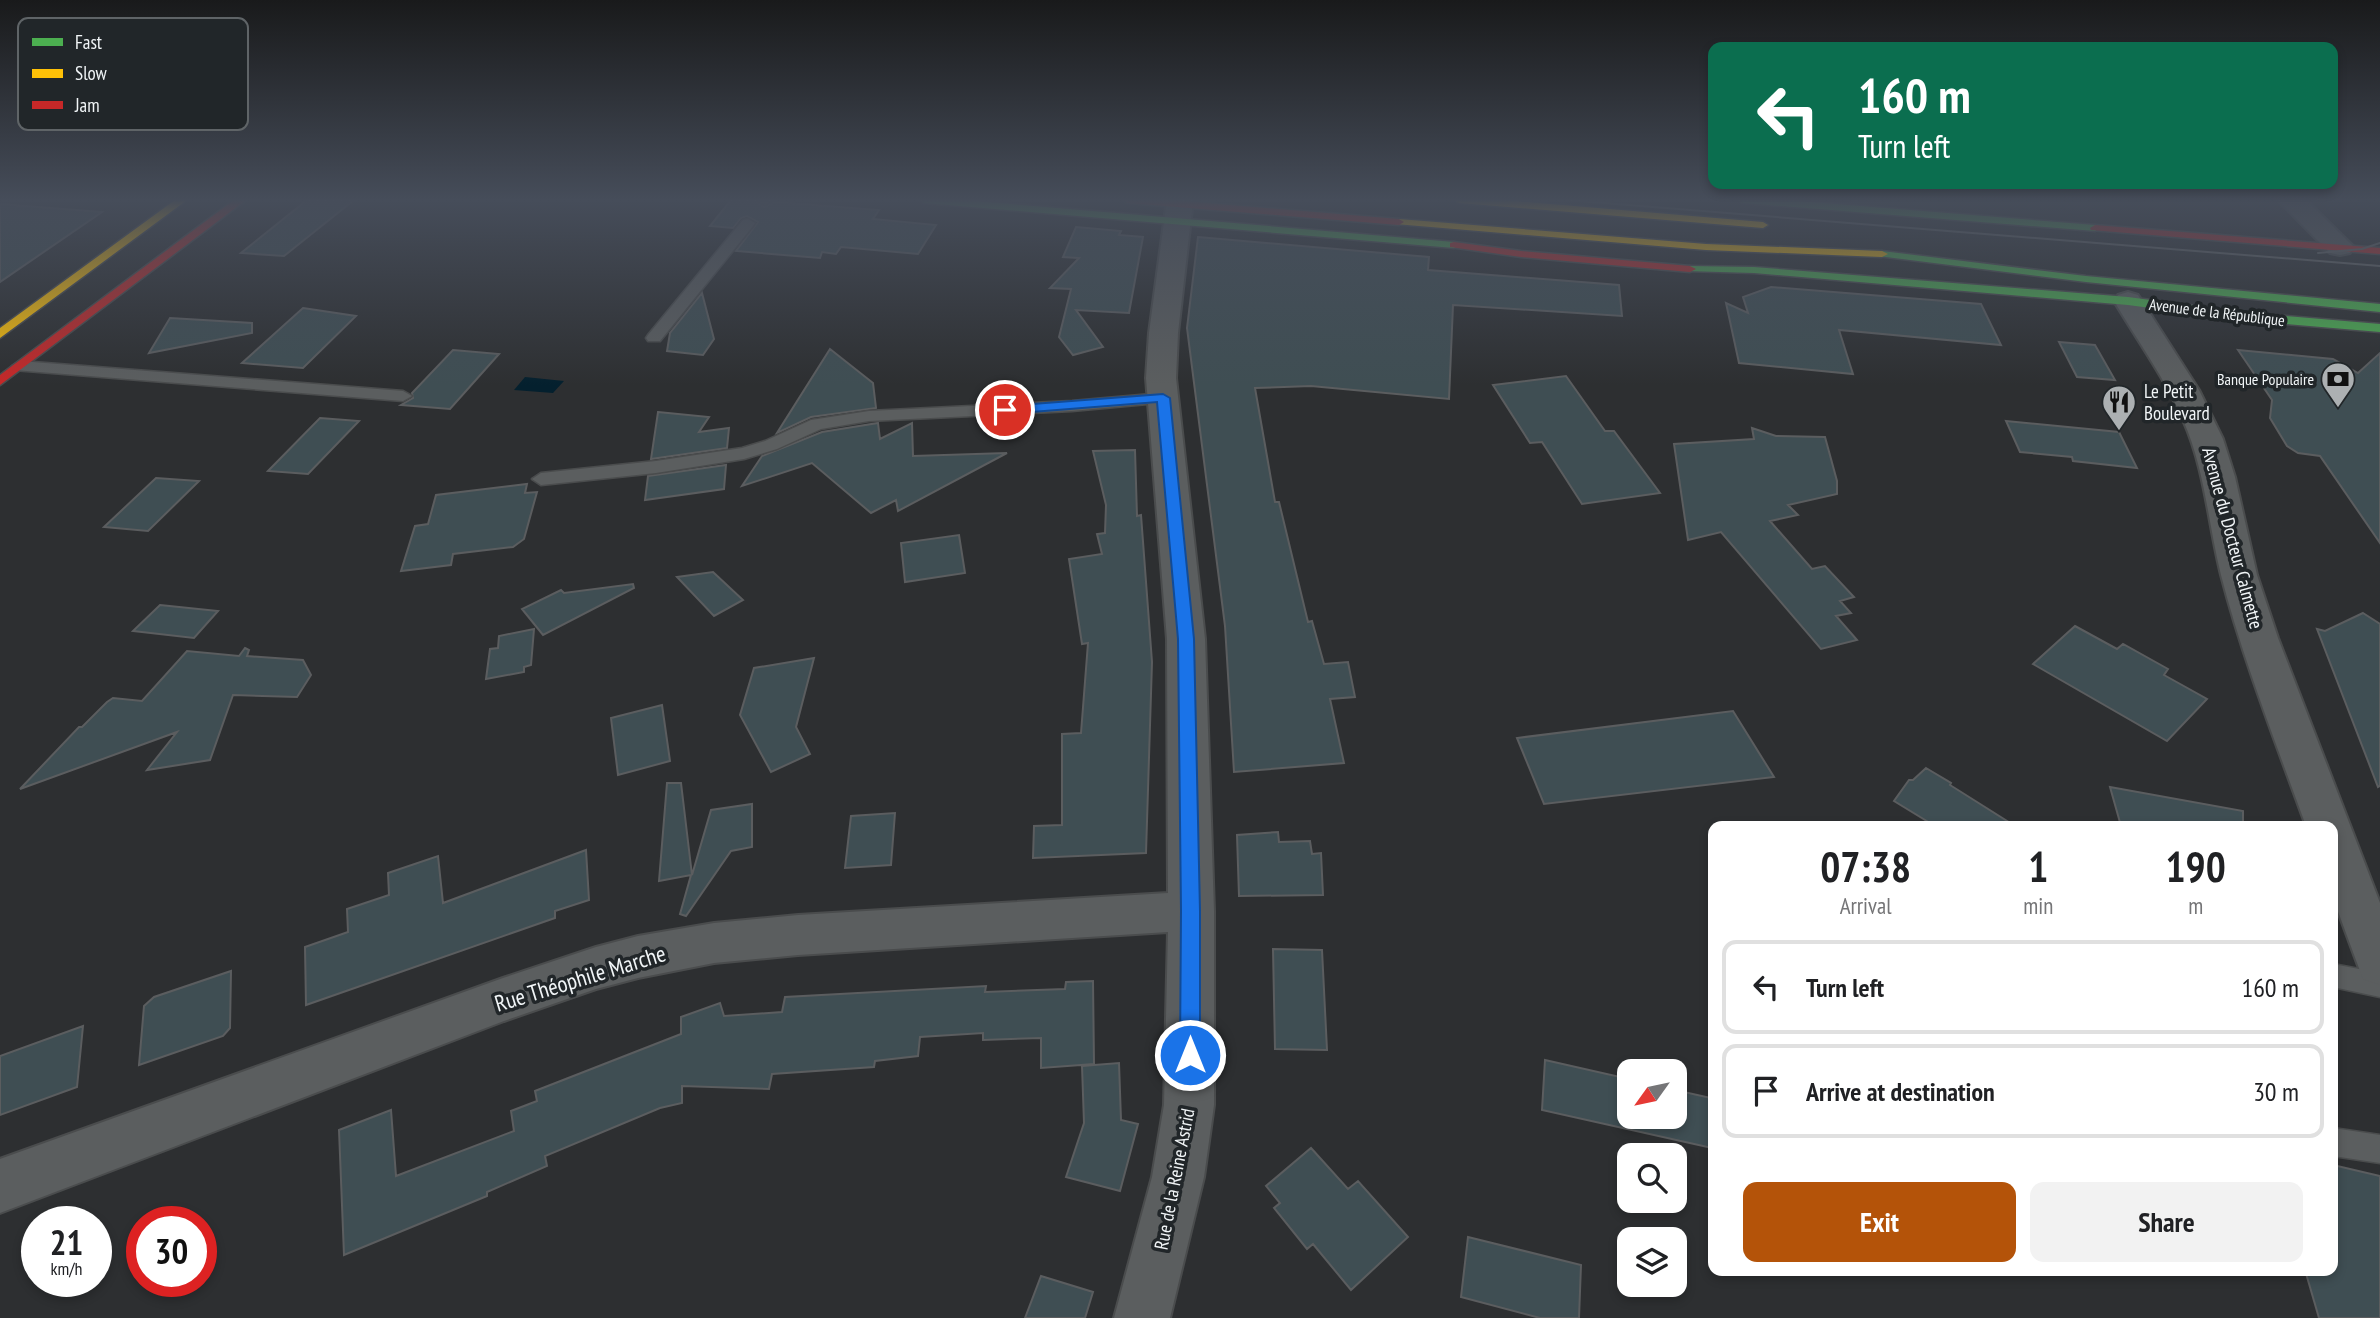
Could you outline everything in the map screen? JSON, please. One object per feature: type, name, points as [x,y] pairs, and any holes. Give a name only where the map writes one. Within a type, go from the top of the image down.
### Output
[{"type":"main road","points":[[0,334],[99,262]]},
{"type":"main road","points":[[0,381],[159,262]]},
{"type":"main road","name":"Avenue de la République","points":[[1605,262],[1679,268],[1754,270],[2128,301],[2249,317],[2380,328]]},
{"type":"main road","points":[[1946,262],[2086,279],[2380,308]]},
{"type":"main road","name":"Avenue de la République","points":[[1973,262],[2380,295]]},
{"type":"street","name":"Rue de la Reine Astrid","points":[[1142,1318],[1178,1177],[1189,1105],[1191,911],[1185,628],[1163,398],[1162,340],[1173,262]]},
{"type":"street","name":"Avenue du Docteur Calmette","points":[[2128,301],[2198,418],[2209,445],[2246,596],[2266,660],[2326,821]]},
{"type":"street","points":[[2338,851],[2380,964]]},
{"type":"street","name":"Rue Théophile Marche","points":[[0,1186],[503,999],[638,957],[714,943],[798,934],[1191,911]]},
{"type":"lane","points":[[654,338],[717,262]]},
{"type":"lane","points":[[20,366],[403,396]]},
{"type":"lane","points":[[541,479],[656,467],[744,453],[771,445],[817,424],[869,415],[1072,407],[1163,398]]},
{"type":"lane","points":[[2338,977],[2380,985]]},
{"type":"lane","points":[[2338,1143],[2380,1149]]},
{"type":"water","points":[[525,377],[564,381],[553,393],[514,390]]},
{"type":"building","points":[[0,262],[30,262],[0,282]]},
{"type":"building","points":[[1076,262],[1138,262],[1129,313],[1076,310],[1103,347],[1073,355],[1059,337],[1071,289],[1050,288]]},
{"type":"building","points":[[1195,262],[1429,262],[1428,270],[1619,285],[1622,316],[1453,305],[1449,399],[1311,386],[1255,388],[1275,502],[1279,502],[1308,622],[1312,621],[1324,664],[1348,662],[1355,697],[1330,699],[1344,763],[1234,772],[1225,626],[1187,328]]},
{"type":"building","points":[[1771,287],[1981,304],[2001,345],[1839,330],[1853,374],[1739,363],[1726,303],[1748,313],[1743,297]]},
{"type":"building","points":[[702,293],[714,339],[703,355],[667,351],[670,333]]},
{"type":"building","points":[[303,308],[356,316],[303,368],[242,363]]},
{"type":"building","points":[[170,318],[252,323],[252,333],[149,353]]},
{"type":"building","points":[[2059,342],[2095,345],[2115,380],[2077,377]]},
{"type":"building","points":[[830,349],[873,383],[876,408],[811,417],[777,433]]},
{"type":"building","points":[[453,350],[499,354],[450,409],[401,405],[413,398],[412,393]]},
{"type":"building","name":"Banque Populaire","points":[[2238,350],[2333,359],[2358,373],[2380,353],[2380,543],[2320,456],[2298,453],[2287,446],[2270,418],[2272,400]]},
{"type":"building","points":[[1566,376],[1605,431],[1614,431],[1660,493],[1582,504],[1542,442],[1530,443],[1493,385]]},
{"type":"building","points":[[658,412],[709,417],[699,432],[729,428],[727,448],[651,459]]},
{"type":"building","points":[[320,418],[359,421],[308,474],[268,471]]},
{"type":"building","points":[[2006,421],[2119,432],[2137,468],[2020,452]]},
{"type":"building","points":[[878,423],[880,439],[912,423],[913,456],[1007,453],[898,511],[896,500],[871,513],[812,463],[742,486],[762,456],[822,432]]},
{"type":"building","points":[[1752,428],[1776,436],[1825,437],[1837,481],[1837,494],[1788,505],[1798,515],[1770,521],[1812,569],[1825,566],[1854,597],[1840,601],[1851,613],[1836,616],[1857,640],[1821,649],[1721,532],[1688,540],[1674,444],[1754,439]]},
{"type":"building","points":[[1135,450],[1137,516],[1141,515],[1152,662],[1146,853],[1033,858],[1034,826],[1062,825],[1062,734],[1081,733],[1088,643],[1082,644],[1069,559],[1102,554],[1097,534],[1105,533],[1106,505],[1093,451]]},
{"type":"building","points":[[726,465],[724,489],[645,500],[648,476]]},
{"type":"building","points":[[156,478],[199,481],[148,531],[104,527]]},
{"type":"building","points":[[527,484],[525,493],[537,492],[524,539],[513,547],[453,554],[451,565],[401,571],[415,526],[428,524],[436,495]]},
{"type":"building","points":[[959,535],[965,573],[905,582],[901,543]]},
{"type":"building","points":[[713,572],[743,600],[714,616],[677,577]]},
{"type":"building","points":[[633,584],[634,588],[543,635],[522,609],[561,590],[564,593]]},
{"type":"building","points":[[160,605],[218,611],[194,638],[133,631]]},
{"type":"building","points":[[2363,613],[2380,624],[2378,787],[2317,629],[2325,631]]},
{"type":"building","points":[[2075,626],[2117,649],[2123,644],[2168,669],[2164,675],[2207,699],[2167,741],[2033,664]]},
{"type":"building","points":[[534,629],[531,665],[524,667],[524,672],[486,679],[490,649],[498,648],[499,636]]},
{"type":"building","points":[[245,648],[249,650],[247,656],[303,660],[311,675],[297,697],[233,695],[210,760],[147,770],[177,732],[20,789],[79,727],[107,702],[113,698],[142,701],[187,651],[239,656]]},
{"type":"building","points":[[814,658],[796,727],[810,754],[771,772],[740,715],[754,668]]},
{"type":"building","points":[[662,705],[670,761],[618,775],[611,718]]},
{"type":"building","points":[[1733,711],[1774,777],[1544,804],[1517,738]]},
{"type":"building","points":[[1926,768],[2007,821],[1927,821],[1894,801],[1909,780],[1913,780]]},
{"type":"building","points":[[667,783],[681,783],[692,875],[711,810],[752,804],[752,847],[731,851],[686,916],[680,914],[691,875],[659,881]]},
{"type":"building","points":[[2110,787],[2243,811],[2243,821],[2120,821]]},
{"type":"building","points":[[895,813],[891,865],[845,868],[851,816]]},
{"type":"building","points":[[1278,832],[1279,842],[1310,841],[1312,854],[1321,853],[1323,895],[1239,896],[1237,835]]},
{"type":"building","points":[[586,850],[589,900],[555,911],[555,918],[306,1005],[305,947],[348,932],[347,909],[389,895],[388,873],[438,856],[443,903]]},
{"type":"building","points":[[1273,949],[1322,950],[1327,1050],[1275,1049]]},
{"type":"building","points":[[231,971],[230,1028],[223,1036],[139,1065],[144,1006],[154,997]]},
{"type":"building","points":[[1093,981],[1094,1064],[1041,1068],[1041,1038],[983,1040],[983,1033],[920,1037],[918,1056],[875,1061],[874,1067],[772,1074],[769,1089],[682,1086],[682,1103],[660,1108],[545,1156],[547,1166],[487,1192],[487,1196],[344,1255],[339,1130],[391,1110],[396,1176],[514,1131],[511,1111],[537,1101],[535,1091],[681,1034],[681,1017],[720,1003],[724,1016],[782,1012],[785,997],[986,986],[985,992],[1065,989],[1066,982]]},
{"type":"building","points":[[83,1026],[77,1087],[0,1115],[0,1056]]},
{"type":"building","points":[[1545,1060],[1617,1076],[1617,1127],[1542,1110]]},
{"type":"building","points":[[1119,1063],[1121,1120],[1138,1124],[1120,1191],[1066,1177],[1084,1123],[1082,1066]]},
{"type":"building","points":[[1687,1093],[1708,1097],[1708,1147],[1627,1129],[1687,1129]]},
{"type":"building","points":[[1311,1148],[1348,1189],[1358,1181],[1408,1237],[1351,1290],[1313,1244],[1307,1249],[1274,1208],[1280,1203],[1266,1186]]},
{"type":"building","points":[[2338,1166],[2380,1176],[2380,1318],[2319,1318],[2307,1276],[2338,1276]]},
{"type":"building","points":[[1468,1237],[1581,1265],[1579,1318],[1540,1318],[1461,1297]]},
{"type":"building","points":[[1041,1276],[1093,1292],[1085,1318],[1025,1318]]},
{"type":"tram line","points":[[2325,262],[2380,266]]},
{"type":"traffic: fast","points":[[1943,262],[2086,279],[2380,308]]},
{"type":"traffic: fast","points":[[1690,269],[1754,270],[2128,301],[2249,317],[2380,328]]},
{"type":"traffic: slow","points":[[0,334],[98,262]]},
{"type":"traffic: jam","points":[[0,381],[159,262]]},
{"type":"traffic: jam","points":[[1606,262],[1690,269]]},
{"type":"place","name":"Banque Populaire","points":[[2338,409]]},
{"type":"place","name":"Le Petit Boulevard","points":[[2119,432]]},
{"type":"route","points":[[1005,410],[1163,398],[1174,489],[1186,639],[1191,911],[1190,1055]]}]
